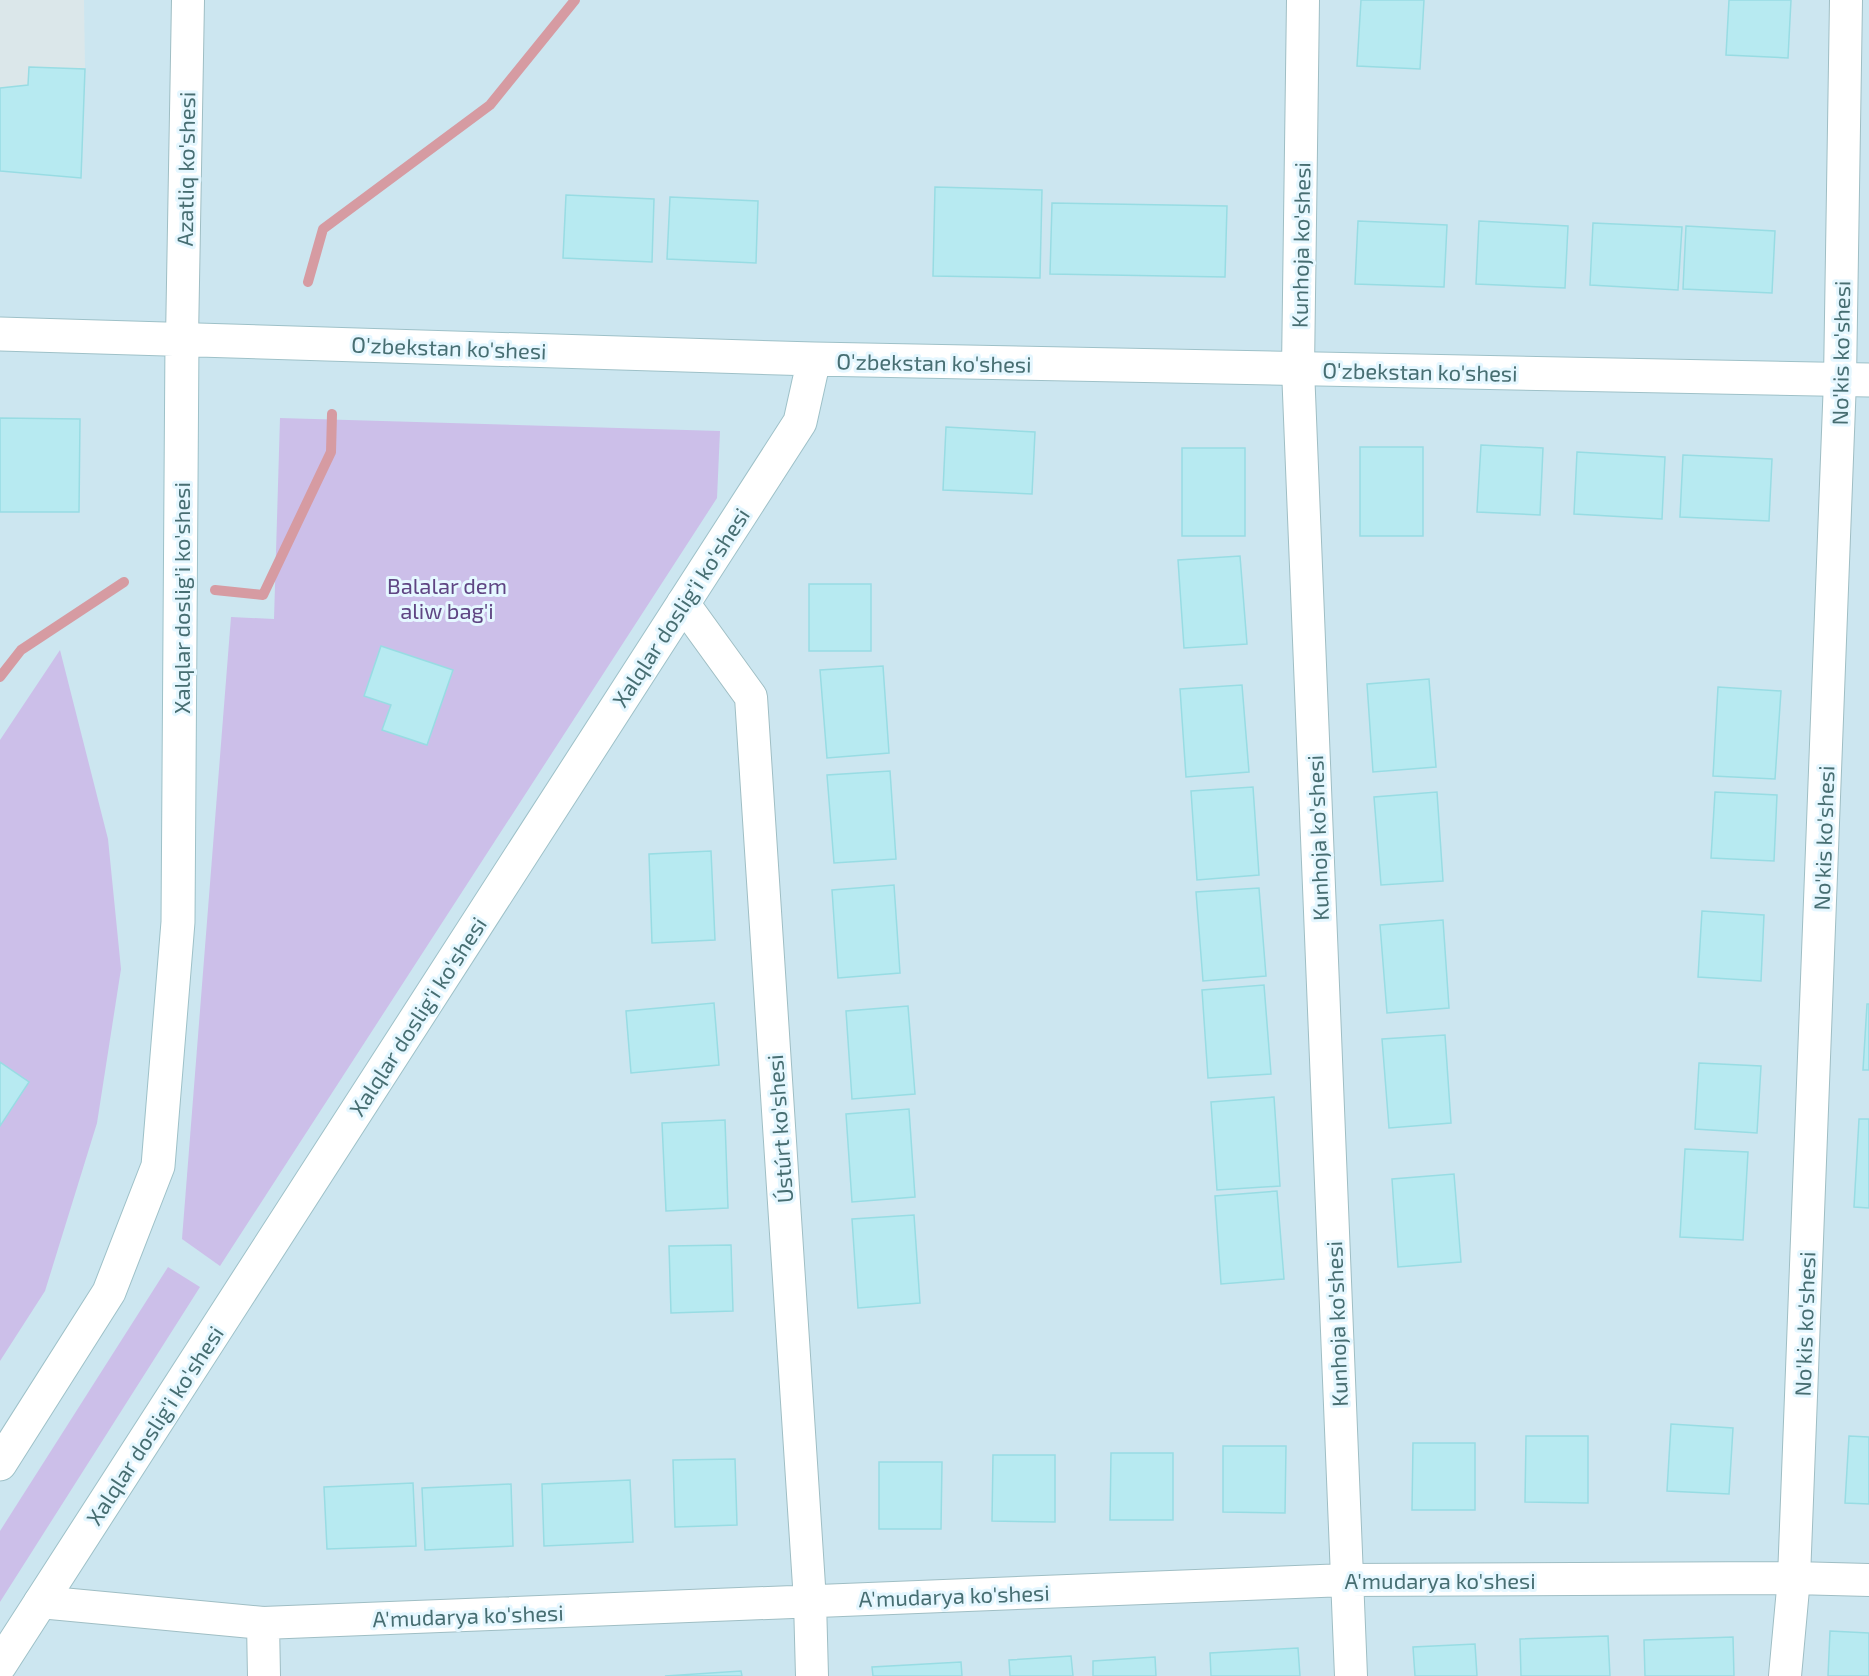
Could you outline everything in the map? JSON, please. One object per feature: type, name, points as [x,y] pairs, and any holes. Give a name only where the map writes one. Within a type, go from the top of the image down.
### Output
[{"type":"main road","name":"O'zbekstan ko'shesi","points":[[0,334],[814,359],[1855,380]]},
{"type":"main road","name":"Xalqlar doslig'i ko'shesi","points":[[0,1464],[109,1292],[158,1166],[178,922],[182,339]]},
{"type":"main road","name":"Xalqlar doslig'i ko'shesi","points":[[0,1665],[800,422],[814,359]]},
{"type":"street","name":"Azatliq ko'shesi","points":[[182,339],[188,0]]},
{"type":"street","name":"Kunhoja ko'shesi","points":[[1303,0],[1298,369],[1351,1676]]},
{"type":"street","name":"No'kis ko'shesi","points":[[1785,1676],[1794,1578],[1855,380],[1846,0]]},
{"type":"street","name":"Ústúrt ko'shesi","points":[[683,603],[751,697],[810,1601],[812,1676]]},
{"type":"street","name":"A'mudarya ko'shesi","points":[[40,1602],[263,1623],[1346,1580],[1794,1578],[1869,1580]]},
{"type":"street","points":[[263,1623],[264,1676]]},
{"type":"shaded area","points":[[0,0],[1869,0],[1869,1676],[0,1676]]},
{"type":"shaded area","points":[[0,0],[84,0],[85,69],[81,178],[0,171]]},
{"type":"green space","name":"Balalar dem aliw bag'i","points":[[280,418],[720,431],[717,498],[220,1266],[182,1239],[231,617],[274,619]]},
{"type":"green space","points":[[60,650],[108,839],[121,969],[97,1123],[45,1291],[0,1361],[0,740]]},
{"type":"green space","points":[[168,1267],[200,1287],[0,1602],[0,1531]]},
{"type":"building","points":[[1361,0],[1424,0],[1420,69],[1357,66]]},
{"type":"building","points":[[1729,0],[1791,0],[1788,58],[1726,55]]},
{"type":"building","points":[[29,67],[85,69],[81,178],[0,171],[0,88],[28,85]]},
{"type":"building","points":[[935,187],[1042,190],[1040,278],[933,276]]},
{"type":"building","points":[[566,195],[654,199],[652,262],[563,258]]},
{"type":"building","points":[[670,197],[758,201],[756,263],[667,259]]},
{"type":"building","points":[[1052,203],[1227,206],[1225,277],[1050,274]]},
{"type":"building","points":[[1358,221],[1447,225],[1444,287],[1355,284]]},
{"type":"building","points":[[1479,221],[1568,226],[1565,288],[1476,284]]},
{"type":"building","points":[[1593,223],[1682,227],[1678,290],[1590,285]]},
{"type":"building","points":[[1686,226],[1775,231],[1772,293],[1683,289]]},
{"type":"building","points":[[0,418],[80,419],[79,512],[0,512]]},
{"type":"building","points":[[946,427],[1035,432],[1032,494],[943,490]]},
{"type":"building","points":[[1481,445],[1543,448],[1540,515],[1477,512]]},
{"type":"building","points":[[1360,447],[1423,447],[1423,536],[1360,536]]},
{"type":"building","points":[[1182,448],[1245,448],[1245,536],[1182,536]]},
{"type":"building","points":[[1577,452],[1665,457],[1662,519],[1574,514]]},
{"type":"building","points":[[1683,455],[1772,459],[1769,521],[1680,517]]},
{"type":"building","points":[[1240,556],[1247,644],[1184,648],[1178,560]]},
{"type":"building","points":[[809,584],[871,584],[871,651],[809,651]]},
{"type":"building","points":[[381,646],[453,670],[427,745],[382,730],[391,705],[364,696]]},
{"type":"building","points":[[883,666],[889,753],[827,758],[820,670]]},
{"type":"building","points":[[1429,679],[1436,767],[1373,772],[1367,684]]},
{"type":"building","points":[[1242,685],[1249,772],[1186,777],[1180,689]]},
{"type":"building","points":[[1718,687],[1781,691],[1775,779],[1713,776]]},
{"type":"building","points":[[890,771],[896,859],[834,863],[827,775]]},
{"type":"building","points":[[1253,787],[1259,875],[1197,880],[1191,791]]},
{"type":"building","points":[[1437,792],[1443,881],[1381,885],[1374,797]]},
{"type":"building","points":[[1715,792],[1777,795],[1774,861],[1711,858]]},
{"type":"building","points":[[711,851],[715,940],[652,943],[649,854]]},
{"type":"building","points":[[894,885],[900,973],[838,978],[832,890]]},
{"type":"building","points":[[1259,888],[1266,976],[1203,981],[1196,892]]},
{"type":"building","points":[[1702,911],[1764,915],[1761,981],[1698,977]]},
{"type":"building","points":[[1443,920],[1449,1008],[1387,1013],[1380,925]]},
{"type":"building","points":[[1264,985],[1271,1074],[1208,1078],[1202,990]]},
{"type":"building","points":[[714,1003],[719,1065],[631,1073],[626,1011]]},
{"type":"building","points":[[1867,1004],[1869,1004],[1869,1070],[1863,1070]]},
{"type":"building","points":[[908,1006],[915,1094],[852,1099],[846,1011]]},
{"type":"building","points":[[1445,1035],[1451,1123],[1389,1128],[1382,1039]]},
{"type":"building","points":[[0,1062],[29,1082],[0,1126]]},
{"type":"building","points":[[1699,1063],[1761,1066],[1757,1133],[1695,1129]]},
{"type":"building","points":[[1274,1097],[1280,1186],[1217,1190],[1211,1102]]},
{"type":"building","points":[[909,1109],[915,1197],[852,1202],[846,1114]]},
{"type":"building","points":[[1859,1119],[1869,1119],[1869,1208],[1854,1207]]},
{"type":"building","points":[[725,1120],[728,1208],[666,1211],[662,1123]]},
{"type":"building","points":[[1685,1149],[1748,1152],[1743,1240],[1680,1237]]},
{"type":"building","points":[[1454,1174],[1461,1262],[1398,1267],[1392,1179]]},
{"type":"building","points":[[1277,1191],[1284,1279],[1221,1284],[1215,1196]]},
{"type":"building","points":[[914,1215],[920,1303],[858,1308],[852,1219]]},
{"type":"building","points":[[731,1245],[733,1311],[671,1313],[669,1246]]},
{"type":"building","points":[[1671,1424],[1733,1428],[1729,1494],[1667,1491]]},
{"type":"building","points":[[1526,1436],[1588,1436],[1588,1503],[1525,1502]]},
{"type":"building","points":[[1849,1436],[1869,1437],[1869,1504],[1845,1503]]},
{"type":"building","points":[[1413,1443],[1475,1443],[1475,1510],[1412,1510]]},
{"type":"building","points":[[1223,1446],[1286,1446],[1285,1513],[1223,1512]]},
{"type":"building","points":[[1111,1453],[1173,1453],[1173,1520],[1110,1520]]},
{"type":"building","points":[[993,1455],[1055,1455],[1055,1522],[992,1521]]},
{"type":"building","points":[[735,1459],[737,1525],[675,1527],[673,1460]]},
{"type":"building","points":[[879,1462],[942,1462],[941,1529],[879,1529]]},
{"type":"building","points":[[630,1480],[633,1542],[544,1546],[542,1484]]},
{"type":"building","points":[[413,1483],[416,1546],[327,1549],[324,1487]]},
{"type":"building","points":[[511,1484],[513,1546],[425,1550],[422,1488]]},
{"type":"building","points":[[1830,1631],[1869,1633],[1869,1676],[1828,1676]]},
{"type":"building","points":[[1608,1636],[1610,1676],[1521,1676],[1520,1639]]},
{"type":"building","points":[[1733,1637],[1734,1676],[1645,1676],[1644,1640]]},
{"type":"building","points":[[1475,1644],[1477,1676],[1415,1676],[1413,1647]]},
{"type":"building","points":[[1298,1648],[1300,1676],[1211,1676],[1210,1653]]},
{"type":"building","points":[[1071,1656],[1073,1676],[1010,1676],[1009,1660]]},
{"type":"building","points":[[1155,1657],[1156,1676],[1093,1676],[1093,1661]]},
{"type":"building","points":[[961,1662],[962,1676],[873,1676],[872,1667]]},
{"type":"building","points":[[741,1671],[742,1676],[665,1676]]},
{"type":"waterway","points":[[308,282],[323,229],[490,105],[575,0]]},
{"type":"waterway","points":[[215,590],[263,595],[331,452],[332,414]]},
{"type":"waterway","points":[[0,677],[21,650],[124,582]]}]
